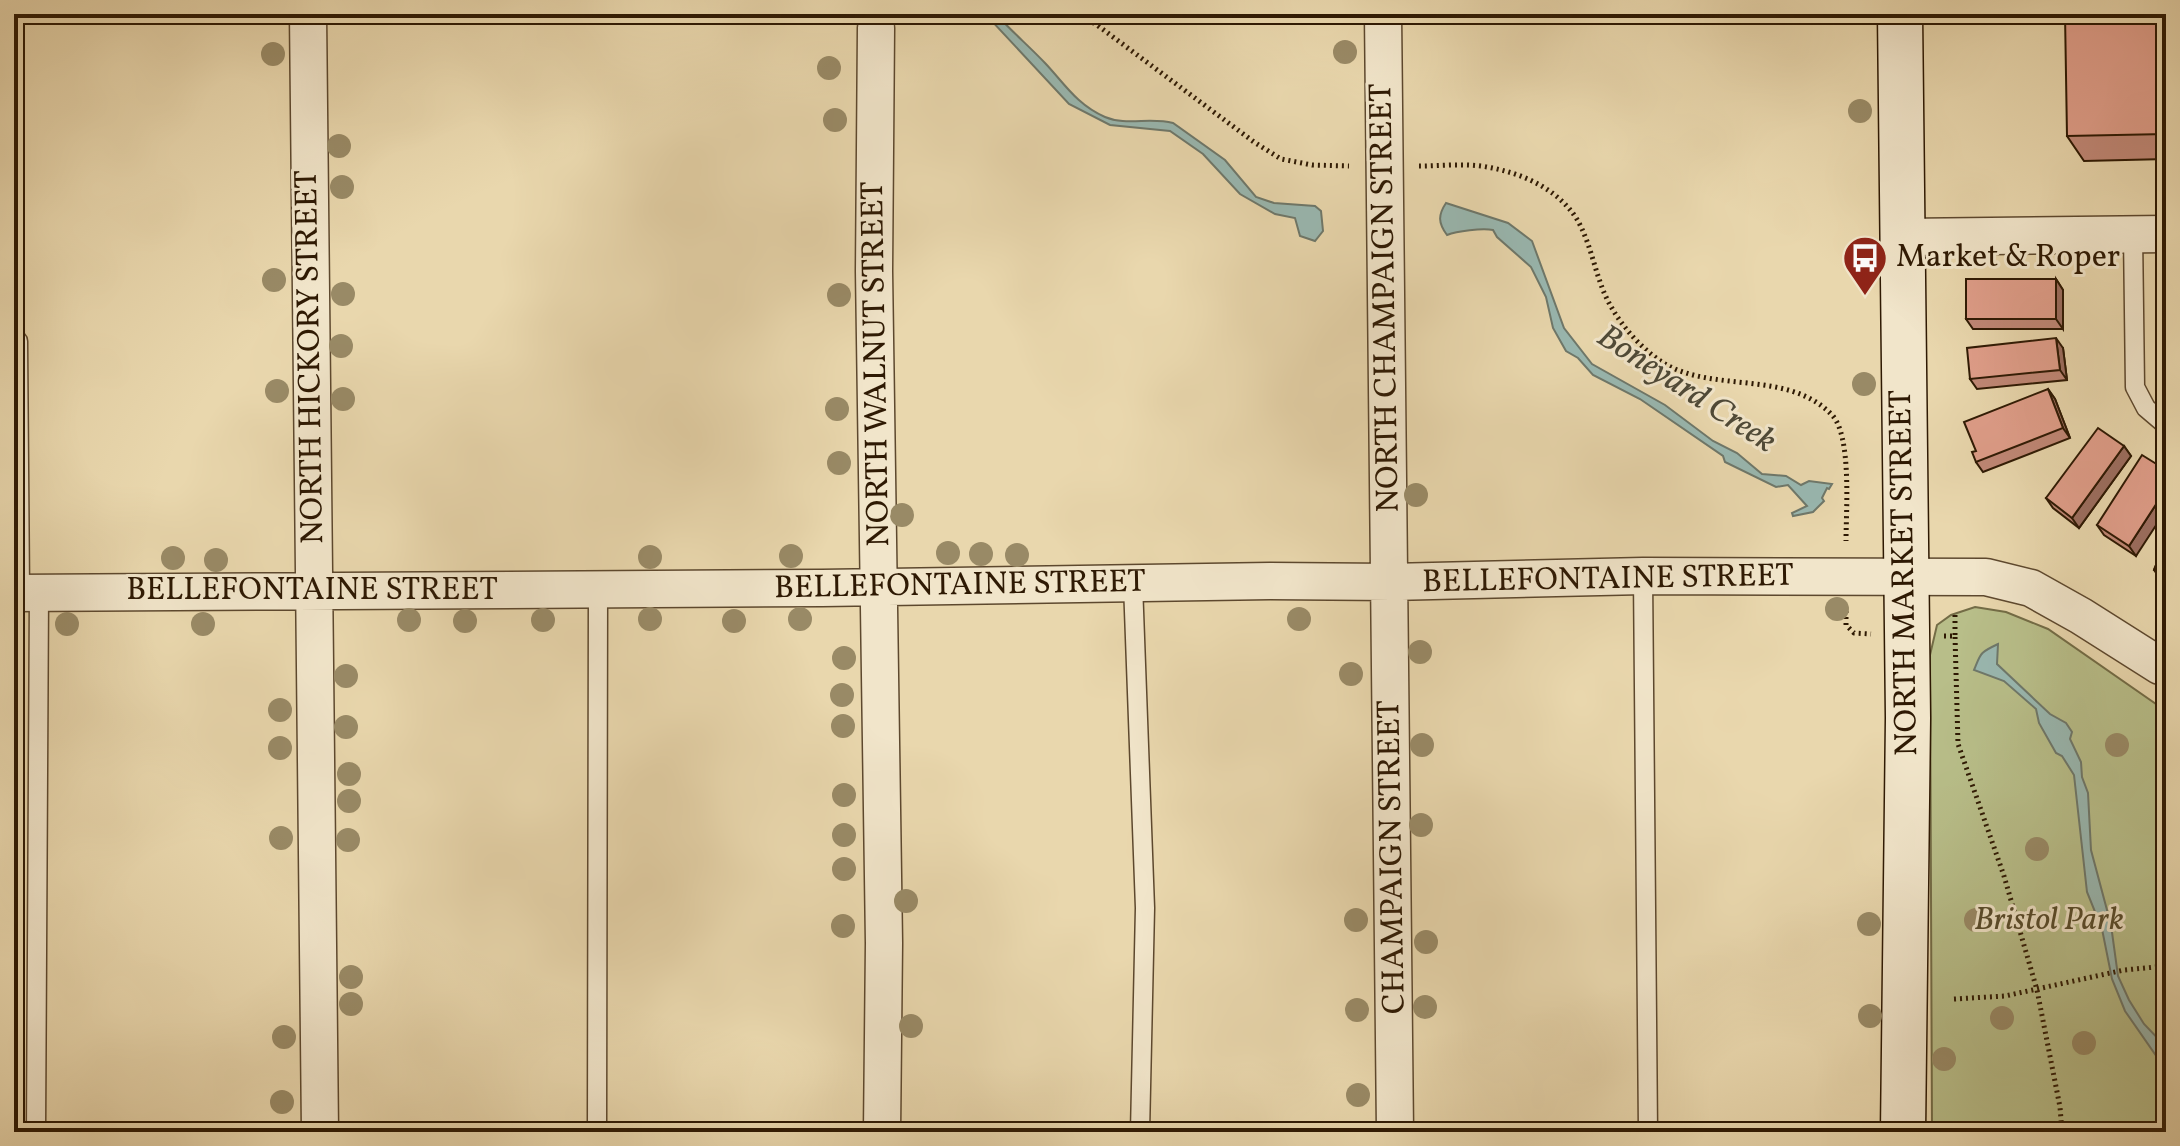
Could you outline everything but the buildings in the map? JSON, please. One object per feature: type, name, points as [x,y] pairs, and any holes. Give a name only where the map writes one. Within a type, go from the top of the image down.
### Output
[{"type":"main road","name":"NORTH MARKET STREET","points":[[1900,14],[1908,718],[1903,1132]]},
{"type":"street","name":"NORTH HICKORY STREET","points":[[308,14],[320,1132]]},
{"type":"street","name":"NORTH CHAMPAIGN STREET","points":[[1383,14],[1391,582]]},
{"type":"street","name":"NORTH WALNUT STREET","points":[[876,28],[874,271],[884,943],[882,1132]]},
{"type":"street","points":[[1903,237],[2149,234]]},
{"type":"street","name":"BELLEFONTAINE STREET","points":[[24,593],[1391,582],[1643,576],[1986,577],[2031,588],[2081,616],[2164,670]]},
{"type":"street","name":"CHAMPAIGN STREET","points":[[1391,582],[1395,1132]]},
{"type":"lane","points":[[2149,234],[2135,387],[2146,408],[2166,425]]},
{"type":"lane","points":[[18,341],[36,1132]]},
{"type":"lane","points":[[1643,576],[1648,1132]]},
{"type":"lane","points":[[1133,584],[1145,908],[1140,1132]]},
{"type":"lane","points":[[597,1132],[598,589]]},
{"type":"path","points":[[1077,14],[1097,25],[1281,159],[1312,165],[1358,166]]},
{"type":"path","points":[[1408,166],[1484,166],[1524,176],[1551,191],[1577,220],[1591,250],[1603,291],[1615,312],[1643,347],[1666,364],[1708,380],[1776,386],[1809,399],[1832,415],[1840,430],[1844,454],[1847,543]]},
{"type":"path","points":[[1847,596],[1846,625],[1854,633],[1869,633]]},
{"type":"path","points":[[1955,615],[1958,744],[2004,876],[2037,990],[2062,1132]]},
{"type":"path","points":[[1935,636],[1955,636]]},
{"type":"path","points":[[1954,999],[2005,996],[2124,970],[2166,966]]},
{"type":"green space","name":"Bristol Park","points":[[1975,607],[2006,612],[2048,629],[2166,711],[2166,1132],[1932,1132],[1930,655],[1937,625],[1951,615]]},
{"type":"water","points":[[980,14],[996,14],[1072,93],[1095,112],[1113,120],[1173,123],[1225,160],[1256,197],[1274,203],[1315,206],[1321,211],[1323,231],[1315,241],[1300,236],[1295,218],[1275,214],[1240,194],[1203,154],[1170,131],[1110,125],[1069,104],[990,19]]},
{"type":"water","points":[[1446,203],[1508,223],[1532,241],[1564,328],[1592,364],[1665,405],[1713,441],[1737,453],[1762,474],[1786,476],[1801,485],[1809,481],[1832,484],[1822,498],[1824,501],[1813,512],[1793,516],[1792,513],[1807,506],[1788,485],[1776,487],[1725,462],[1723,456],[1640,399],[1593,375],[1578,358],[1566,351],[1553,328],[1546,297],[1531,267],[1493,230],[1470,230],[1447,235],[1440,219]]},
{"type":"water","points":[[1998,644],[1997,664],[2050,714],[2066,723],[2072,732],[2070,739],[2081,762],[2088,793],[2091,850],[2111,925],[2118,976],[2144,1024],[2166,1047],[2166,1070],[2125,1011],[2112,979],[2102,929],[2087,892],[2074,775],[2062,756],[2056,753],[2039,723],[2036,709],[2004,681],[1974,670],[1982,654]]},
{"type":"place","name":"Market & Roper","points":[[1865,297]]},
{"type":"water label","name":"Boneyard Creek","points":[[1686,390]]}]
